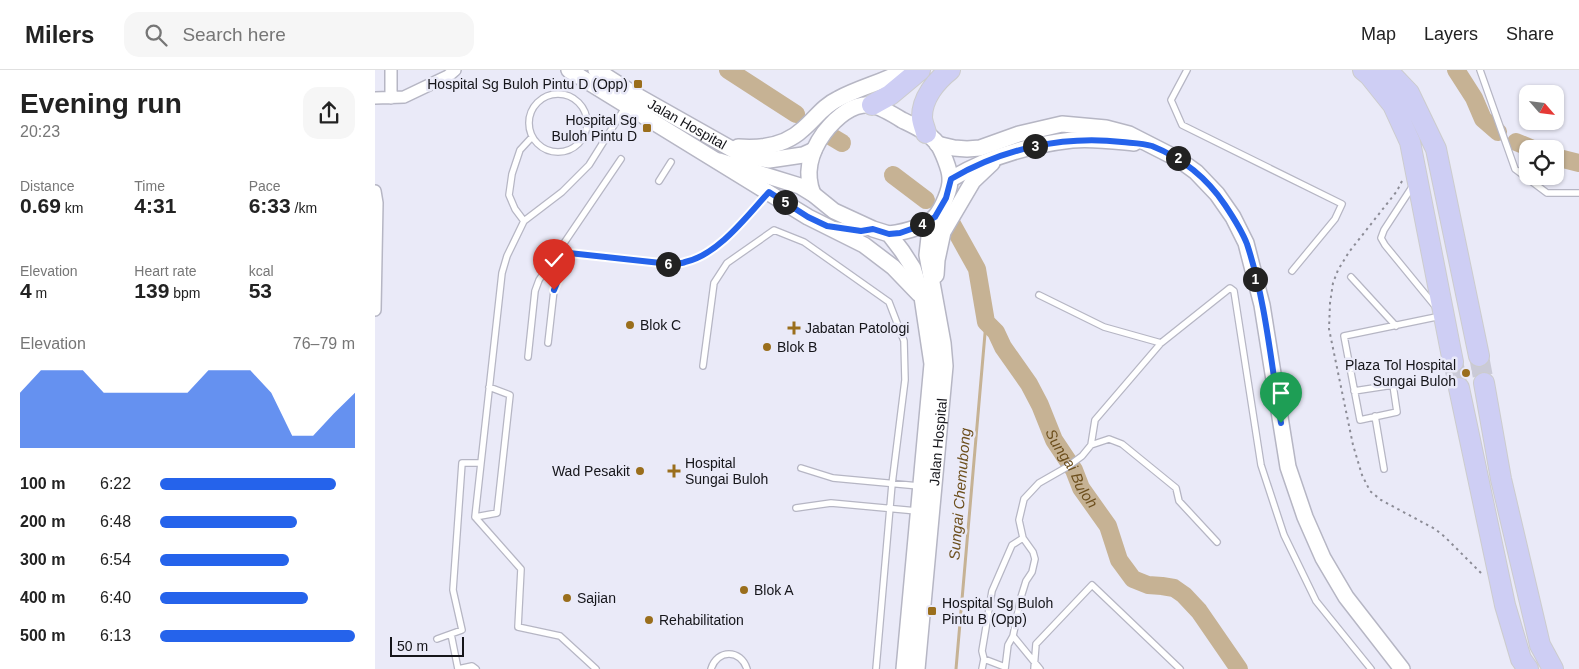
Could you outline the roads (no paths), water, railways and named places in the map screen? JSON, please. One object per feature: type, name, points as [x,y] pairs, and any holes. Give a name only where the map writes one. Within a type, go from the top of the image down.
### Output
[{"type":"highway","points":[[871,106],[890,95],[920,70]]},
{"type":"highway","points":[[932,138],[922,119],[924,105],[937,81],[950,70]]},
{"type":"highway","points":[[1363,70],[1393,105],[1410,142],[1453,362]]},
{"type":"highway","points":[[1387,70],[1409,93],[1436,149],[1479,356]]},
{"type":"highway","points":[[1428,238],[1454,234]]},
{"type":"highway","points":[[1484,383],[1501,480],[1539,645],[1553,669]]},
{"type":"highway","points":[[1459,388],[1505,606],[1521,659],[1528,669]]},
{"type":"main road","name":"Jalan Hospital","points":[[569,70],[744,156],[769,160],[803,155],[813,150]]},
{"type":"main road","name":"Jalan Hospital","points":[[596,70],[631,100],[719,161],[808,217],[864,246],[928,297]]},
{"type":"main road","points":[[727,146],[753,149],[776,145],[790,139],[802,130],[822,109],[837,99],[905,70]]},
{"type":"main road","points":[[813,194],[810,186],[809,170],[813,150],[833,122],[845,112],[856,107],[871,106],[892,114],[932,138],[954,148],[979,148],[1019,134],[1062,124],[1106,128],[1129,134],[1178,159],[1196,172],[1217,194],[1233,217],[1247,243],[1262,305],[1288,467],[1305,517],[1323,558],[1346,597],[1402,669]]},
{"type":"main road","points":[[889,234],[900,233],[917,227],[935,217],[946,198],[951,179],[948,166],[932,138]]},
{"type":"main road","points":[[951,179],[972,167],[999,156],[1073,140],[1106,140],[1150,145]]},
{"type":"main road","points":[[928,297],[943,232],[973,181],[999,156]]},
{"type":"main road","name":"Jalan Hospital","points":[[719,161],[800,186],[834,211],[873,229],[889,234],[903,250],[928,297],[943,343],[945,366],[904,669]]},
{"type":"main road","name":"Jalan Hospital","points":[[928,297],[927,255],[929,237],[935,217]]},
{"type":"main road","points":[[827,226],[861,231],[873,229]]},
{"type":"main road","name":"Jalan Hospital","points":[[917,669],[925,511]]},
{"type":"street","points":[[391,70],[391,98]]},
{"type":"street","points":[[429,85],[439,70]]},
{"type":"street","points":[[375,98],[404,97],[448,76],[455,70]]},
{"type":"street","points":[[375,310],[376,193]]},
{"type":"lane","points":[[1187,70],[1171,100],[1182,125],[1342,204],[1335,218],[1291,271]]},
{"type":"lane","points":[[1480,70],[1515,169],[1547,193],[1579,193]]},
{"type":"lane","points":[[556,94],[566,95],[575,99],[581,106],[587,124],[585,133],[573,148],[554,152],[545,149],[532,137],[529,118],[533,108],[539,101],[547,96],[556,94]]},
{"type":"lane","points":[[595,669],[560,636],[518,627],[521,569],[475,516],[502,273],[507,256],[524,221],[562,192],[589,165],[631,100]]},
{"type":"lane","points":[[524,221],[515,209],[509,195],[512,174],[520,150],[532,137]]},
{"type":"lane","points":[[528,357],[535,291],[539,280],[621,159]]},
{"type":"lane","points":[[659,182],[671,162]]},
{"type":"lane","points":[[1354,391],[1393,385],[1397,412],[1360,420],[1354,391],[1344,336],[1443,316],[1381,238],[1383,230],[1417,179]]},
{"type":"lane","points":[[558,252],[670,264],[685,262],[700,257],[713,248],[736,228],[769,192]]},
{"type":"lane","points":[[703,366],[714,283],[727,263],[774,230],[804,242],[889,302],[904,341],[905,380],[892,484],[876,669]]},
{"type":"lane","points":[[548,343],[554,290],[569,253]]},
{"type":"lane","points":[[1351,277],[1396,326]]},
{"type":"lane","points":[[1091,445],[1095,420],[1161,343],[1229,288],[1234,291],[1261,465],[1284,535],[1316,601],[1371,669]]},
{"type":"lane","points":[[1039,295],[1104,327],[1161,343]]},
{"type":"lane","points":[[1350,369],[1370,366]]},
{"type":"lane","points":[[475,516],[497,513],[510,395],[489,386]]},
{"type":"lane","points":[[1375,416],[1384,468]]},
{"type":"lane","points":[[984,659],[1005,668],[1008,645],[1013,636],[1026,581],[1032,572],[1035,559],[1033,552],[1023,538],[1019,520],[1025,499],[1039,484],[1078,459],[1091,445],[1109,439],[1122,444],[1176,488],[1179,501],[1217,542]]},
{"type":"lane","points":[[437,639],[462,630],[453,590],[462,463],[481,463]]},
{"type":"lane","points":[[801,468],[833,478],[928,487]]},
{"type":"lane","points":[[796,508],[831,504],[925,511]]},
{"type":"lane","points":[[982,669],[984,659],[982,651],[992,591],[1012,545],[1023,538]]},
{"type":"lane","points":[[1034,666],[1037,644],[1092,585],[1180,669]]},
{"type":"lane","points":[[451,634],[458,669],[472,666],[476,669]]},
{"type":"lane","points":[[1013,636],[1034,666],[1040,669]]},
{"type":"lane","points":[[711,669],[718,657],[730,654],[741,658],[747,669]]},
{"type":"waterway","name":"Sungai Buloh","points":[[728,70],[796,114]]},
{"type":"waterway","points":[[1456,70],[1474,98],[1483,119],[1498,132]]},
{"type":"waterway","name":"Sungai Buloh","points":[[827,134],[842,143]]},
{"type":"waterway","points":[[1564,159],[1579,163]]},
{"type":"waterway","name":"Sungai Buloh","points":[[893,175],[926,200]]},
{"type":"waterway","name":"Sungai Buloh","points":[[952,224],[977,269],[986,322],[996,332],[1003,347],[1029,384],[1054,440],[1074,470],[1081,488],[1108,526],[1119,560],[1133,579],[1148,585],[1174,588],[1184,595],[1199,611],[1239,669]]},
{"type":"waterway","name":"Sungai Chemubong","points":[[956,669],[986,322]]},
{"type":"tunnel","points":[[1479,356],[1484,383]]},
{"type":"tunnel","points":[[1453,362],[1459,388]]},
{"type":"place","name":"Hospital Sg Buloh Pintu D (Opp)","points":[[638,84]]},
{"type":"place","name":"Hospital Sg Buloh Pintu D","points":[[647,128]]},
{"type":"place","name":"Blok C","points":[[630,325]]},
{"type":"place","name":"Jabatan Patologi","points":[[794,328]]},
{"type":"place","name":"Blok B","points":[[767,347]]},
{"type":"place","name":"Plaza Tol Hospital Sungai Buloh","points":[[1466,373]]},
{"type":"place","name":"Wad Pesakit","points":[[640,471]]},
{"type":"place","name":"Hospital Sungai Buloh","points":[[674,471]]},
{"type":"place","name":"Blok A","points":[[744,590]]},
{"type":"place","name":"Sajian","points":[[567,598]]},
{"type":"place","name":"Hospital Sg Buloh Pintu B (Opp)","points":[[932,611]]},
{"type":"place","name":"Rehabilitation","points":[[649,620]]}]
